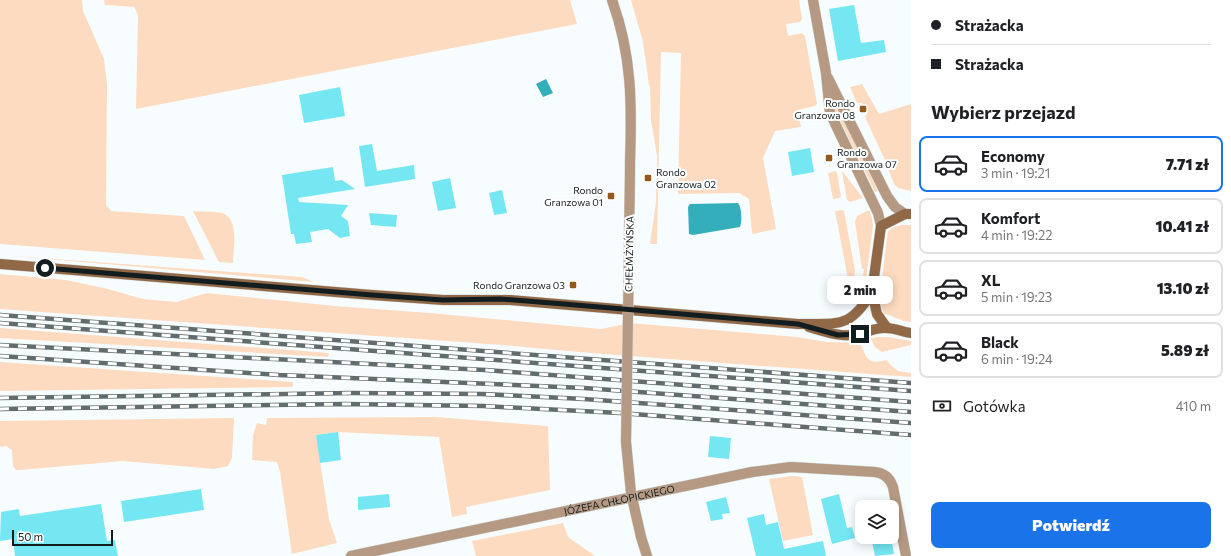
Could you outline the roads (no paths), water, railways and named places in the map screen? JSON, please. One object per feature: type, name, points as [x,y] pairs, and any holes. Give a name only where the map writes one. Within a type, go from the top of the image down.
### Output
[{"type":"main road","points":[[887,328],[877,314],[872,292],[881,226],[908,214]]},
{"type":"main road","points":[[0,264],[372,295],[443,300],[510,300],[798,324],[845,322],[859,311],[872,292]]},
{"type":"main road","points":[[798,324],[846,336],[860,334],[876,328],[887,328],[911,333]]},
{"type":"street","name":"CHEŁMŻYŃSKA","points":[[612,0],[623,39],[631,89],[625,422],[626,448],[631,493],[647,556]]},
{"type":"street","points":[[813,0],[826,73],[830,113],[878,213],[881,226]]},
{"type":"street","points":[[826,73],[887,196],[895,207],[908,214]]},
{"type":"street","name":"JÓZEFA CHŁOPICKIEGO","points":[[351,556],[767,469],[791,467],[876,472],[888,477],[893,487],[906,556]]},
{"type":"water","points":[[546,79],[553,93],[543,97],[536,84]]},
{"type":"water","points":[[738,203],[741,215],[740,227],[693,235],[689,234],[688,207],[690,204]]},
{"type":"railway","points":[[0,315],[911,383]]},
{"type":"railway","points":[[0,323],[911,391]]},
{"type":"railway","points":[[0,345],[485,370],[911,402]]},
{"type":"railway","points":[[0,356],[279,375],[584,388],[911,412]]},
{"type":"railway","points":[[0,398],[351,393],[482,394],[584,399],[911,423]]},
{"type":"railway","points":[[0,409],[345,404],[483,406],[620,413],[911,435]]},
{"type":"place","name":"Rondo Granzowa 08","points":[[863,109]]},
{"type":"place","name":"Rondo Granzowa 07","points":[[829,158]]},
{"type":"place","name":"Rondo Granzowa 02","points":[[648,178]]},
{"type":"place","name":"Rondo Granzowa 01","points":[[611,196]]},
{"type":"place","name":"Rondo Granzowa 03","points":[[573,285]]}]
